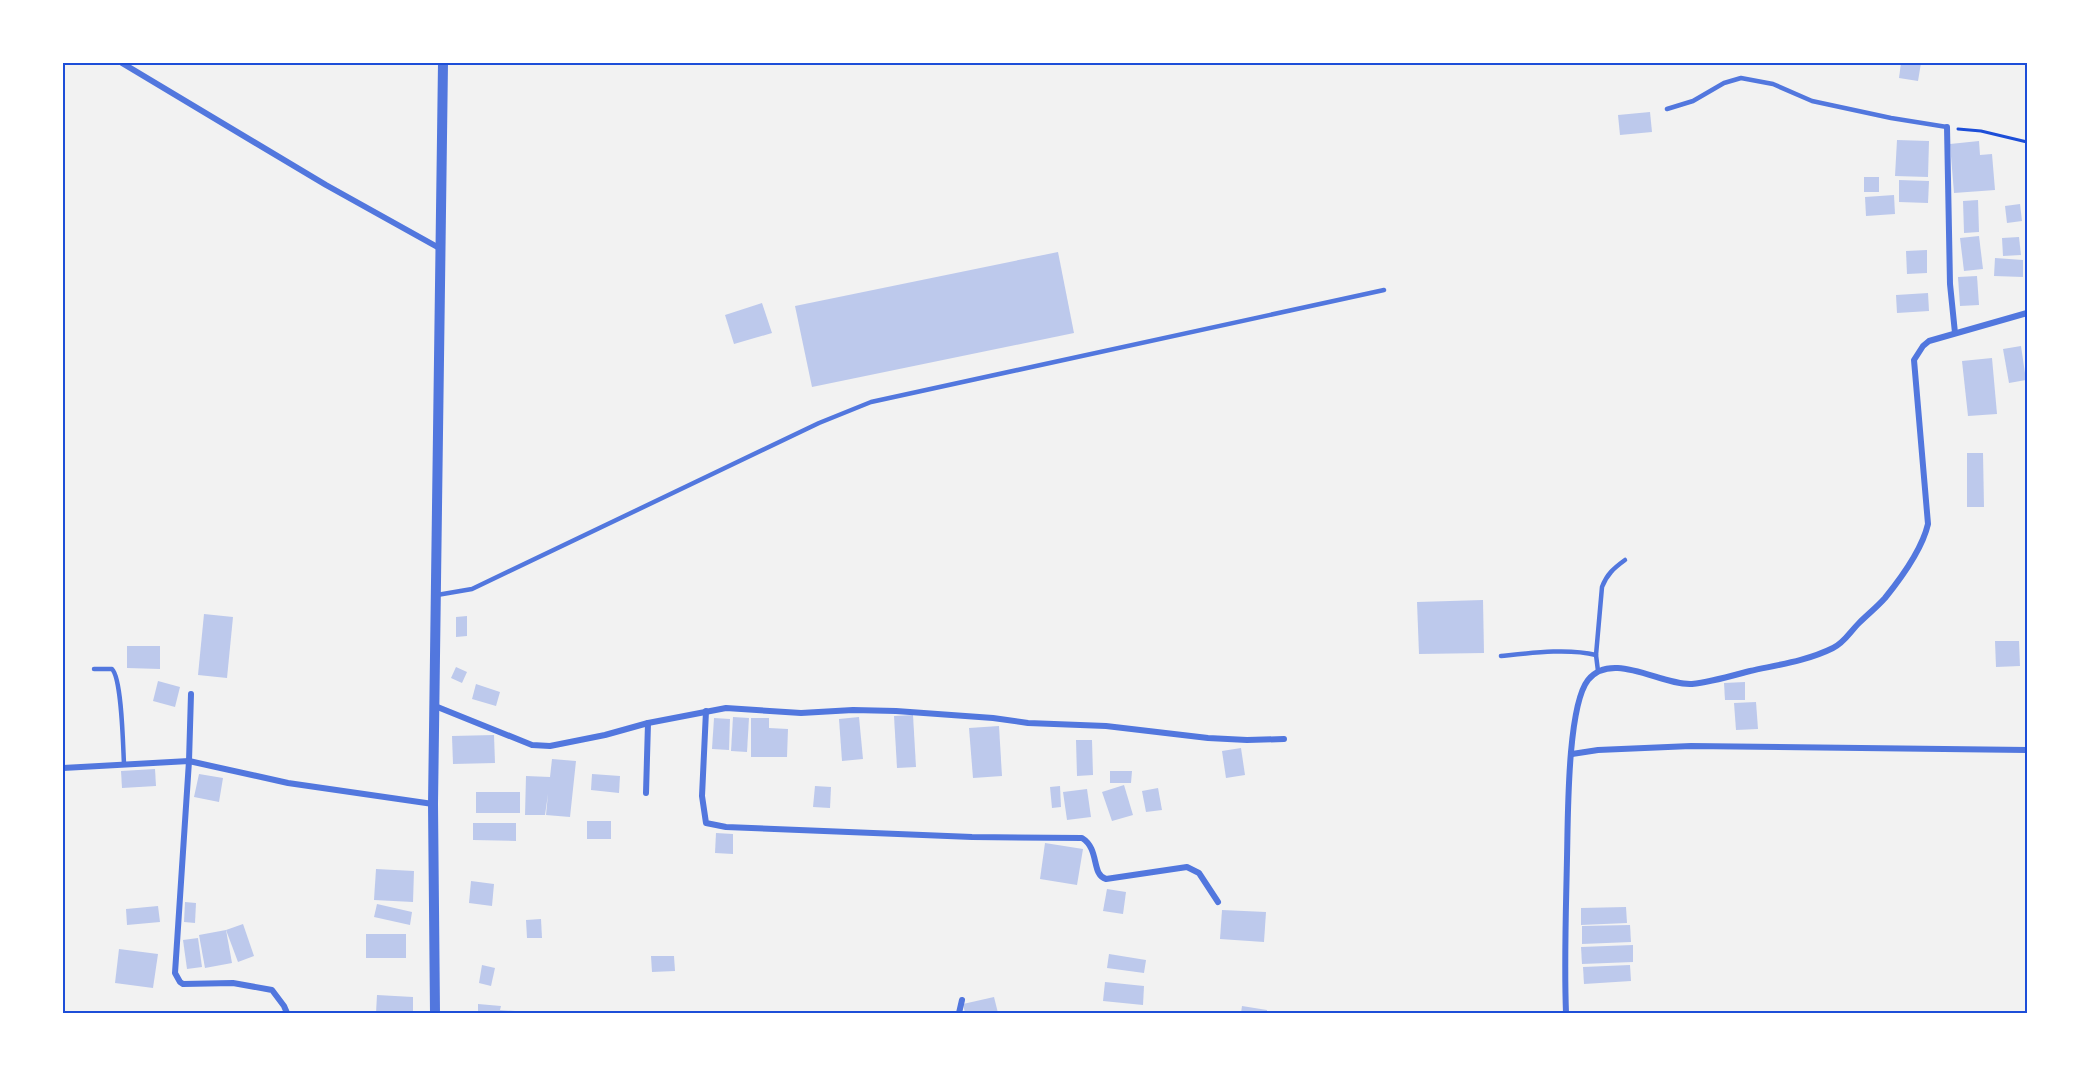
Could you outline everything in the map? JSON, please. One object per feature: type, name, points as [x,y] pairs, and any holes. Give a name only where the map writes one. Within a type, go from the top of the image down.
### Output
[{"type":"street","points":[[122,63],[441,249]]},
{"type":"street","points":[[435,1013],[433,804],[443,63]]},
{"type":"street","points":[[1947,127],[1950,284],[1955,333]]},
{"type":"street","points":[[1566,1013],[1565,899],[1572,754],[1576,711],[1582,689],[1590,677],[1599,671],[1623,668],[1671,682],[1690,684],[1787,663],[1833,648],[1844,641],[1884,599],[1925,537],[1928,524],[1914,360],[1929,341],[2027,313]]},
{"type":"street","points":[[190,693],[189,760],[175,973],[183,984],[233,983],[272,990],[287,1013]]},
{"type":"street","points":[[435,705],[532,745],[563,745],[648,723],[726,708],[801,712],[896,711],[993,717],[1028,723],[1106,726],[1208,738],[1284,739]]},
{"type":"street","points":[[706,711],[702,796],[706,823],[726,827],[1082,838],[1088,842],[1094,852],[1101,878],[1186,867],[1199,873],[1218,902]]},
{"type":"street","points":[[646,793],[648,723]]},
{"type":"street","points":[[1572,754],[1598,750],[1691,746],[2027,750]]},
{"type":"street","points":[[63,768],[189,760],[288,783],[433,804]]},
{"type":"street","points":[[959,1013],[962,1000]]},
{"type":"lane","points":[[1666,109],[1693,101],[1730,80],[1741,78],[1773,84],[1812,101],[1947,127]]},
{"type":"lane","points":[[437,595],[472,589],[819,423],[871,402],[1384,290]]},
{"type":"lane","points":[[1599,671],[1596,655],[1602,587],[1605,577],[1625,560]]},
{"type":"lane","points":[[1501,656],[1556,651],[1585,652],[1596,655]]},
{"type":"lane","points":[[94,669],[112,669],[116,672],[120,695],[124,764]]},
{"type":"path","points":[[1947,127],[2027,142]]},
{"type":"building","points":[[1901,63],[1921,63],[1918,81],[1899,78]]},
{"type":"building","points":[[1650,112],[1652,132],[1620,135],[1618,115]]},
{"type":"building","points":[[1897,140],[1929,141],[1928,177],[1895,176]]},
{"type":"building","points":[[1979,141],[1980,155],[1992,154],[1995,190],[1954,193],[1950,144]]},
{"type":"building","points":[[1864,177],[1879,177],[1879,192],[1864,192]]},
{"type":"building","points":[[1899,180],[1929,181],[1928,203],[1899,202]]},
{"type":"building","points":[[1894,195],[1895,214],[1866,216],[1865,197]]},
{"type":"building","points":[[1978,200],[1979,232],[1964,233],[1963,201]]},
{"type":"building","points":[[2020,204],[2022,221],[2007,223],[2005,206]]},
{"type":"building","points":[[1979,236],[1983,269],[1964,271],[1960,238]]},
{"type":"building","points":[[2019,237],[2021,255],[2003,256],[2002,238]]},
{"type":"building","points":[[1927,250],[1927,273],[1907,274],[1906,251]]},
{"type":"building","points":[[1058,252],[1074,333],[812,387],[795,306]]},
{"type":"building","points":[[1995,258],[2023,260],[2023,277],[1994,276]]},
{"type":"building","points":[[1977,276],[1979,305],[1960,306],[1958,277]]},
{"type":"building","points":[[1928,293],[1929,311],[1897,313],[1896,295]]},
{"type":"building","points":[[762,303],[772,333],[734,344],[725,315]]},
{"type":"building","points":[[2021,346],[2026,380],[2009,383],[2003,349]]},
{"type":"building","points":[[1992,358],[1997,414],[1968,416],[1962,361]]},
{"type":"building","points":[[1967,453],[1983,453],[1984,507],[1967,507]]},
{"type":"building","points":[[1483,600],[1484,653],[1419,654],[1417,602]]},
{"type":"building","points":[[204,614],[233,617],[227,678],[198,675]]},
{"type":"building","points":[[467,616],[467,636],[456,637],[456,617]]},
{"type":"building","points":[[1995,641],[2019,641],[2020,666],[1996,667]]},
{"type":"building","points":[[127,646],[160,646],[160,669],[127,668]]},
{"type":"building","points":[[456,667],[467,672],[462,683],[451,678]]},
{"type":"building","points":[[158,681],[180,687],[175,707],[153,701]]},
{"type":"building","points":[[1745,682],[1745,700],[1725,700],[1724,683]]},
{"type":"building","points":[[476,684],[500,692],[496,706],[472,699]]},
{"type":"building","points":[[1756,702],[1758,729],[1736,730],[1734,703]]},
{"type":"building","points":[[913,715],[916,767],[897,768],[894,716]]},
{"type":"building","points":[[733,717],[749,718],[747,752],[731,751]]},
{"type":"building","points":[[859,717],[863,759],[842,761],[839,719]]},
{"type":"building","points":[[714,718],[730,719],[729,750],[712,749]]},
{"type":"building","points":[[751,718],[769,718],[769,728],[788,729],[787,757],[751,757]]},
{"type":"building","points":[[999,726],[1002,776],[973,778],[969,728]]},
{"type":"building","points":[[494,735],[495,763],[453,764],[452,736]]},
{"type":"building","points":[[1076,740],[1092,740],[1093,775],[1077,776]]},
{"type":"building","points":[[1241,748],[1245,775],[1226,778],[1222,751]]},
{"type":"building","points":[[552,759],[576,761],[570,817],[546,815],[548,794],[545,815],[525,815],[526,776],[550,777]]},
{"type":"building","points":[[155,769],[156,786],[122,788],[121,771]]},
{"type":"building","points":[[1110,771],[1132,771],[1131,783],[1110,783]]},
{"type":"building","points":[[199,774],[223,778],[219,802],[194,797]]},
{"type":"building","points":[[592,774],[620,776],[619,793],[591,790]]},
{"type":"building","points":[[1124,785],[1133,815],[1112,821],[1102,792]]},
{"type":"building","points":[[815,786],[831,787],[830,808],[813,807]]},
{"type":"building","points":[[1060,786],[1061,807],[1052,808],[1050,787]]},
{"type":"building","points":[[1158,788],[1162,810],[1146,812],[1142,791]]},
{"type":"building","points":[[1087,789],[1091,817],[1067,820],[1063,792]]},
{"type":"building","points":[[476,792],[520,792],[520,813],[476,813]]},
{"type":"building","points":[[587,821],[611,821],[611,839],[587,839]]},
{"type":"building","points":[[473,823],[516,823],[516,841],[473,840]]},
{"type":"building","points":[[716,833],[733,834],[733,854],[715,853]]},
{"type":"building","points":[[1045,843],[1083,849],[1077,885],[1040,879]]},
{"type":"building","points":[[376,869],[414,871],[413,902],[374,900]]},
{"type":"building","points":[[471,881],[494,884],[492,906],[469,903]]},
{"type":"building","points":[[1107,889],[1126,892],[1123,914],[1103,911]]},
{"type":"building","points":[[185,902],[196,903],[195,923],[184,922]]},
{"type":"building","points":[[377,904],[412,912],[410,925],[374,917]]},
{"type":"building","points":[[158,906],[160,922],[127,925],[126,909]]},
{"type":"building","points":[[1626,907],[1627,923],[1581,925],[1581,908]]},
{"type":"building","points":[[1222,910],[1266,912],[1264,942],[1220,939]]},
{"type":"building","points":[[541,919],[542,938],[527,938],[526,920]]},
{"type":"building","points":[[243,924],[254,956],[238,962],[226,930]]},
{"type":"building","points":[[1630,925],[1631,942],[1582,944],[1582,926]]},
{"type":"building","points":[[226,930],[232,963],[205,968],[199,935]]},
{"type":"building","points":[[366,934],[406,934],[406,958],[366,958]]},
{"type":"building","points":[[198,938],[202,967],[187,969],[183,940]]},
{"type":"building","points":[[1633,945],[1633,962],[1582,964],[1581,947]]},
{"type":"building","points":[[119,949],[158,954],[153,988],[115,983]]},
{"type":"building","points":[[1109,954],[1146,960],[1144,973],[1107,968]]},
{"type":"building","points":[[651,956],[674,956],[675,971],[652,972]]},
{"type":"building","points":[[482,965],[495,968],[491,986],[479,983]]},
{"type":"building","points":[[1630,965],[1631,981],[1584,984],[1583,967]]},
{"type":"building","points":[[1105,982],[1144,986],[1143,1005],[1103,1001]]},
{"type":"building","points":[[377,995],[413,997],[413,1013],[376,1013]]},
{"type":"building","points":[[994,997],[998,1013],[965,1013],[963,1004]]},
{"type":"building","points":[[478,1004],[501,1006],[500,1010],[515,1011],[515,1013],[478,1013]]},
{"type":"building","points":[[1242,1006],[1267,1010],[1267,1013],[1241,1013]]}]
